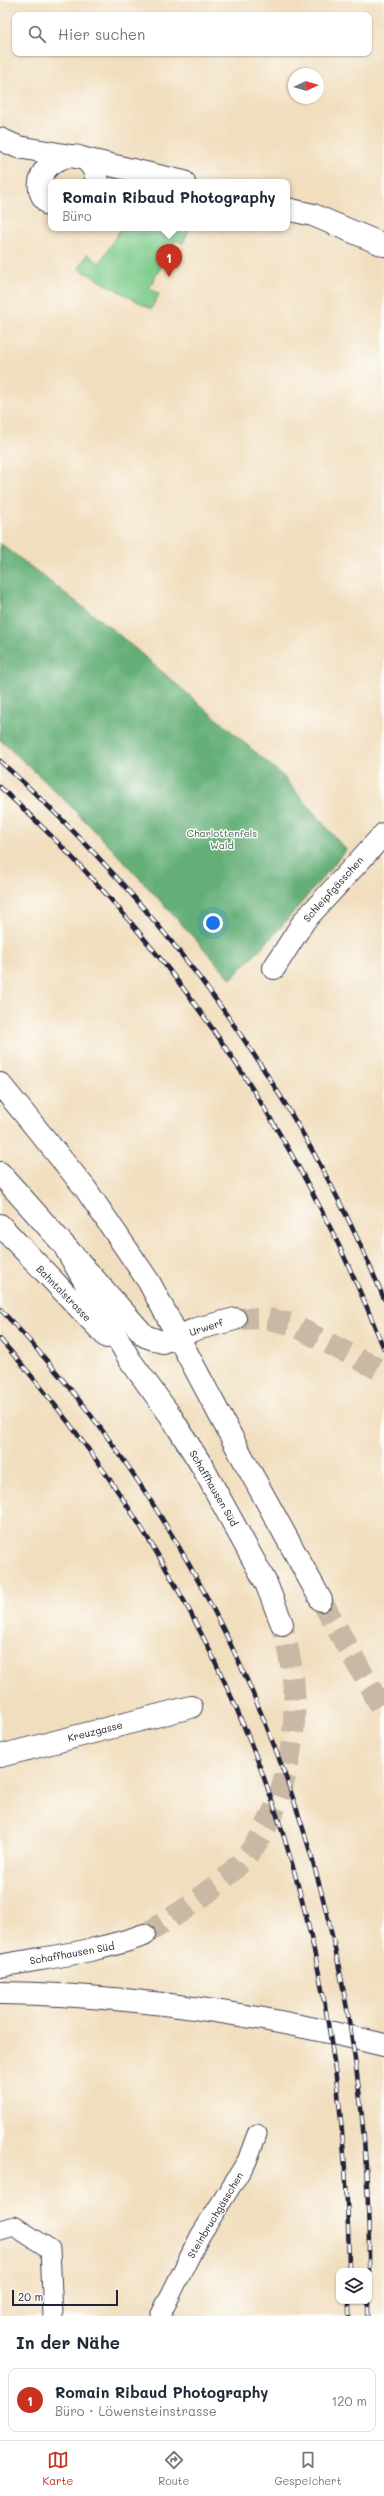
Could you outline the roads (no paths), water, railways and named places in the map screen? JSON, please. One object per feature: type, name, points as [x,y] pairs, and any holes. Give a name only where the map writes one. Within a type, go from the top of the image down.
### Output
[{"type":"main road","points":[[0,139],[18,147],[76,156],[172,179]]},
{"type":"main road","points":[[48,203],[43,197],[41,178],[44,170],[58,158],[76,156],[92,167],[96,179]]},
{"type":"main road","points":[[290,210],[313,215],[384,245]]},
{"type":"main road","name":"Schleipfgässchen","points":[[274,968],[304,921],[384,834]]},
{"type":"main road","points":[[0,1084],[86,1188],[149,1282],[240,1453],[321,1600]]},
{"type":"main road","points":[[0,1173],[66,1249],[130,1360]]},
{"type":"main road","name":"Bahntalstrasse","points":[[0,1225],[130,1360]]},
{"type":"main road","name":"Urwerf","points":[[66,1249],[145,1336],[162,1342],[196,1329],[235,1319]]},
{"type":"main road","name":"Schaffhausen Süd","points":[[130,1360],[170,1415],[205,1472],[266,1583],[282,1624]]},
{"type":"main road","name":"Kreuzgasse","points":[[0,1756],[191,1707]]},
{"type":"main road","name":"Schaffhausen Süd","points":[[0,1966],[89,1951],[120,1944],[144,1935]]},
{"type":"main road","points":[[0,1993],[98,1997],[223,2011],[291,2022],[384,2045]]},
{"type":"lane","name":"Steinbruchgässchen","points":[[160,2316],[200,2236],[247,2160],[256,2134]]},
{"type":"lane","points":[[0,2230],[14,2226],[50,2249],[53,2316]]},
{"type":"tunnel","points":[[235,1319],[265,1318],[291,1324],[384,1372]]},
{"type":"tunnel","points":[[321,1600],[384,1712]]},
{"type":"tunnel","points":[[144,1935],[196,1901],[232,1872],[257,1842],[269,1821],[286,1774],[294,1724],[295,1700],[293,1678],[282,1624]]},
{"type":"railway","points":[[0,761],[60,818],[118,879],[172,942],[222,1008],[269,1077],[311,1149],[350,1223],[384,1299]]},
{"type":"railway","points":[[0,787],[62,847],[120,910],[174,976],[224,1046],[270,1118],[312,1193],[350,1270],[384,1349]]},
{"type":"railway","points":[[0,1309],[86,1409],[161,1518],[225,1633],[278,1754],[318,1880],[347,2009],[364,2140],[369,2268]]},
{"type":"railway","points":[[0,1339],[83,1441],[154,1548],[213,1658],[262,1772],[299,1890],[326,2013],[343,2140],[349,2268]]},
{"type":"railway","points":[[349,2304],[349,2316]]},
{"type":"railway","points":[[368,2304],[368,2316]]},
{"type":"place","name":"Romain Ribaud Photography","points":[[169,277]]},
{"type":"park label","name":"Charlottenfels Wald","points":[[222,838]]}]
